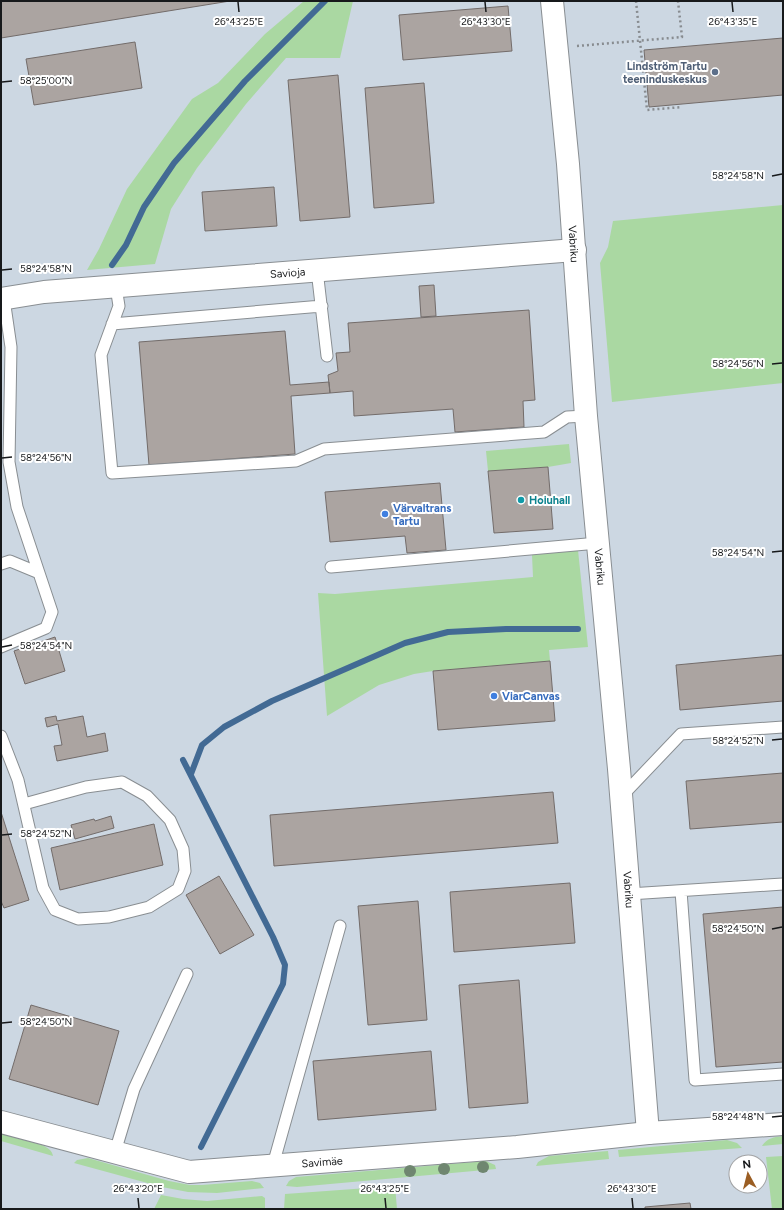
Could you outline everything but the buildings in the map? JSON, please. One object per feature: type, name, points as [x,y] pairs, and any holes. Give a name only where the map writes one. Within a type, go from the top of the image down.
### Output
[{"type":"street","name":"Vabriku","points":[[552,1],[568,157],[586,416],[621,797],[648,1133]]},
{"type":"street","name":"Savioja","points":[[3,299],[44,292],[575,250]]},
{"type":"street","name":"Savimäe","points":[[1,1122],[189,1172],[517,1147],[648,1133],[783,1124]]},
{"type":"lane","points":[[317,270],[327,356]]},
{"type":"lane","points":[[116,287],[118,306],[101,355],[112,473],[296,461],[324,449],[544,432],[567,417],[586,416]]},
{"type":"lane","points":[[1,647],[46,628],[52,612],[17,506],[9,462],[11,347],[3,299]]},
{"type":"lane","points":[[112,324],[322,306]]},
{"type":"lane","points":[[331,567],[598,543]]},
{"type":"lane","points":[[1,564],[10,561],[39,573]]},
{"type":"lane","points":[[621,797],[681,734],[783,727]]},
{"type":"lane","points":[[1,736],[18,780],[43,888],[55,910],[78,919],[109,918],[149,907],[178,889],[185,871],[183,849],[170,820],[147,796],[122,782],[86,787],[24,804]]},
{"type":"lane","points":[[629,894],[783,884]]},
{"type":"lane","points":[[681,891],[695,1080],[783,1074]]},
{"type":"lane","points":[[273,1165],[340,926]]},
{"type":"lane","points":[[115,1152],[134,1089],[187,974]]},
{"type":"path","points":[[636,1],[647,110],[682,107]]},
{"type":"path","points":[[576,46],[682,37],[678,1]]},
{"type":"shaded area","points":[[1,1],[783,1],[783,1209],[1,1209]]},
{"type":"green space","points":[[304,1],[353,1],[340,58],[286,58],[246,104],[197,168],[171,209],[155,264],[87,270],[99,249],[127,189],[192,99],[218,83],[265,34]]},
{"type":"green space","points":[[783,205],[783,383],[612,402],[600,263],[608,247],[613,221]]},
{"type":"green space","points":[[569,444],[571,463],[548,467],[488,471],[486,451]]},
{"type":"green space","points":[[578,550],[588,647],[549,650],[550,661],[414,674],[379,685],[327,716],[318,593],[335,594],[533,577],[532,555]]},
{"type":"green space","points":[[1,1134],[42,1145],[52,1152],[53,1156],[1,1141]]},
{"type":"green space","points":[[783,1136],[783,1144],[762,1146],[771,1138]]},
{"type":"green space","points":[[727,1140],[737,1143],[742,1148],[619,1157],[618,1150]]},
{"type":"green space","points":[[608,1151],[609,1159],[536,1166],[538,1162],[549,1156]]},
{"type":"green space","points":[[783,1156],[783,1209],[772,1209],[768,1174],[768,1157]]},
{"type":"green space","points":[[88,1158],[169,1181],[190,1185],[252,1181],[260,1183],[264,1188],[217,1193],[188,1192],[162,1187],[74,1163],[77,1160]]},
{"type":"green space","points":[[486,1161],[495,1165],[496,1169],[297,1187],[286,1186],[289,1181],[296,1177]]},
{"type":"green space","points":[[395,1186],[397,1209],[284,1209],[285,1194]]},
{"type":"green space","points":[[161,1195],[207,1201],[262,1196],[265,1198],[265,1209],[154,1209]]},
{"type":"waterway","points":[[112,265],[126,245],[144,207],[174,163],[245,81],[325,1]]},
{"type":"waterway","points":[[191,774],[202,745],[224,727],[272,701],[405,643],[448,632],[506,629],[578,629]]},
{"type":"waterway","points":[[183,760],[273,937],[285,965],[283,984],[201,1147]]},
{"type":"place","name":"Lindström Tartu teeninduskeskus","points":[[715,72]]},
{"type":"place","name":"Hoiuhall","points":[[521,500]]},
{"type":"place","name":"Värvaltrans Tartu","points":[[385,514]]},
{"type":"place","name":"ViarCanvas","points":[[494,696]]}]
